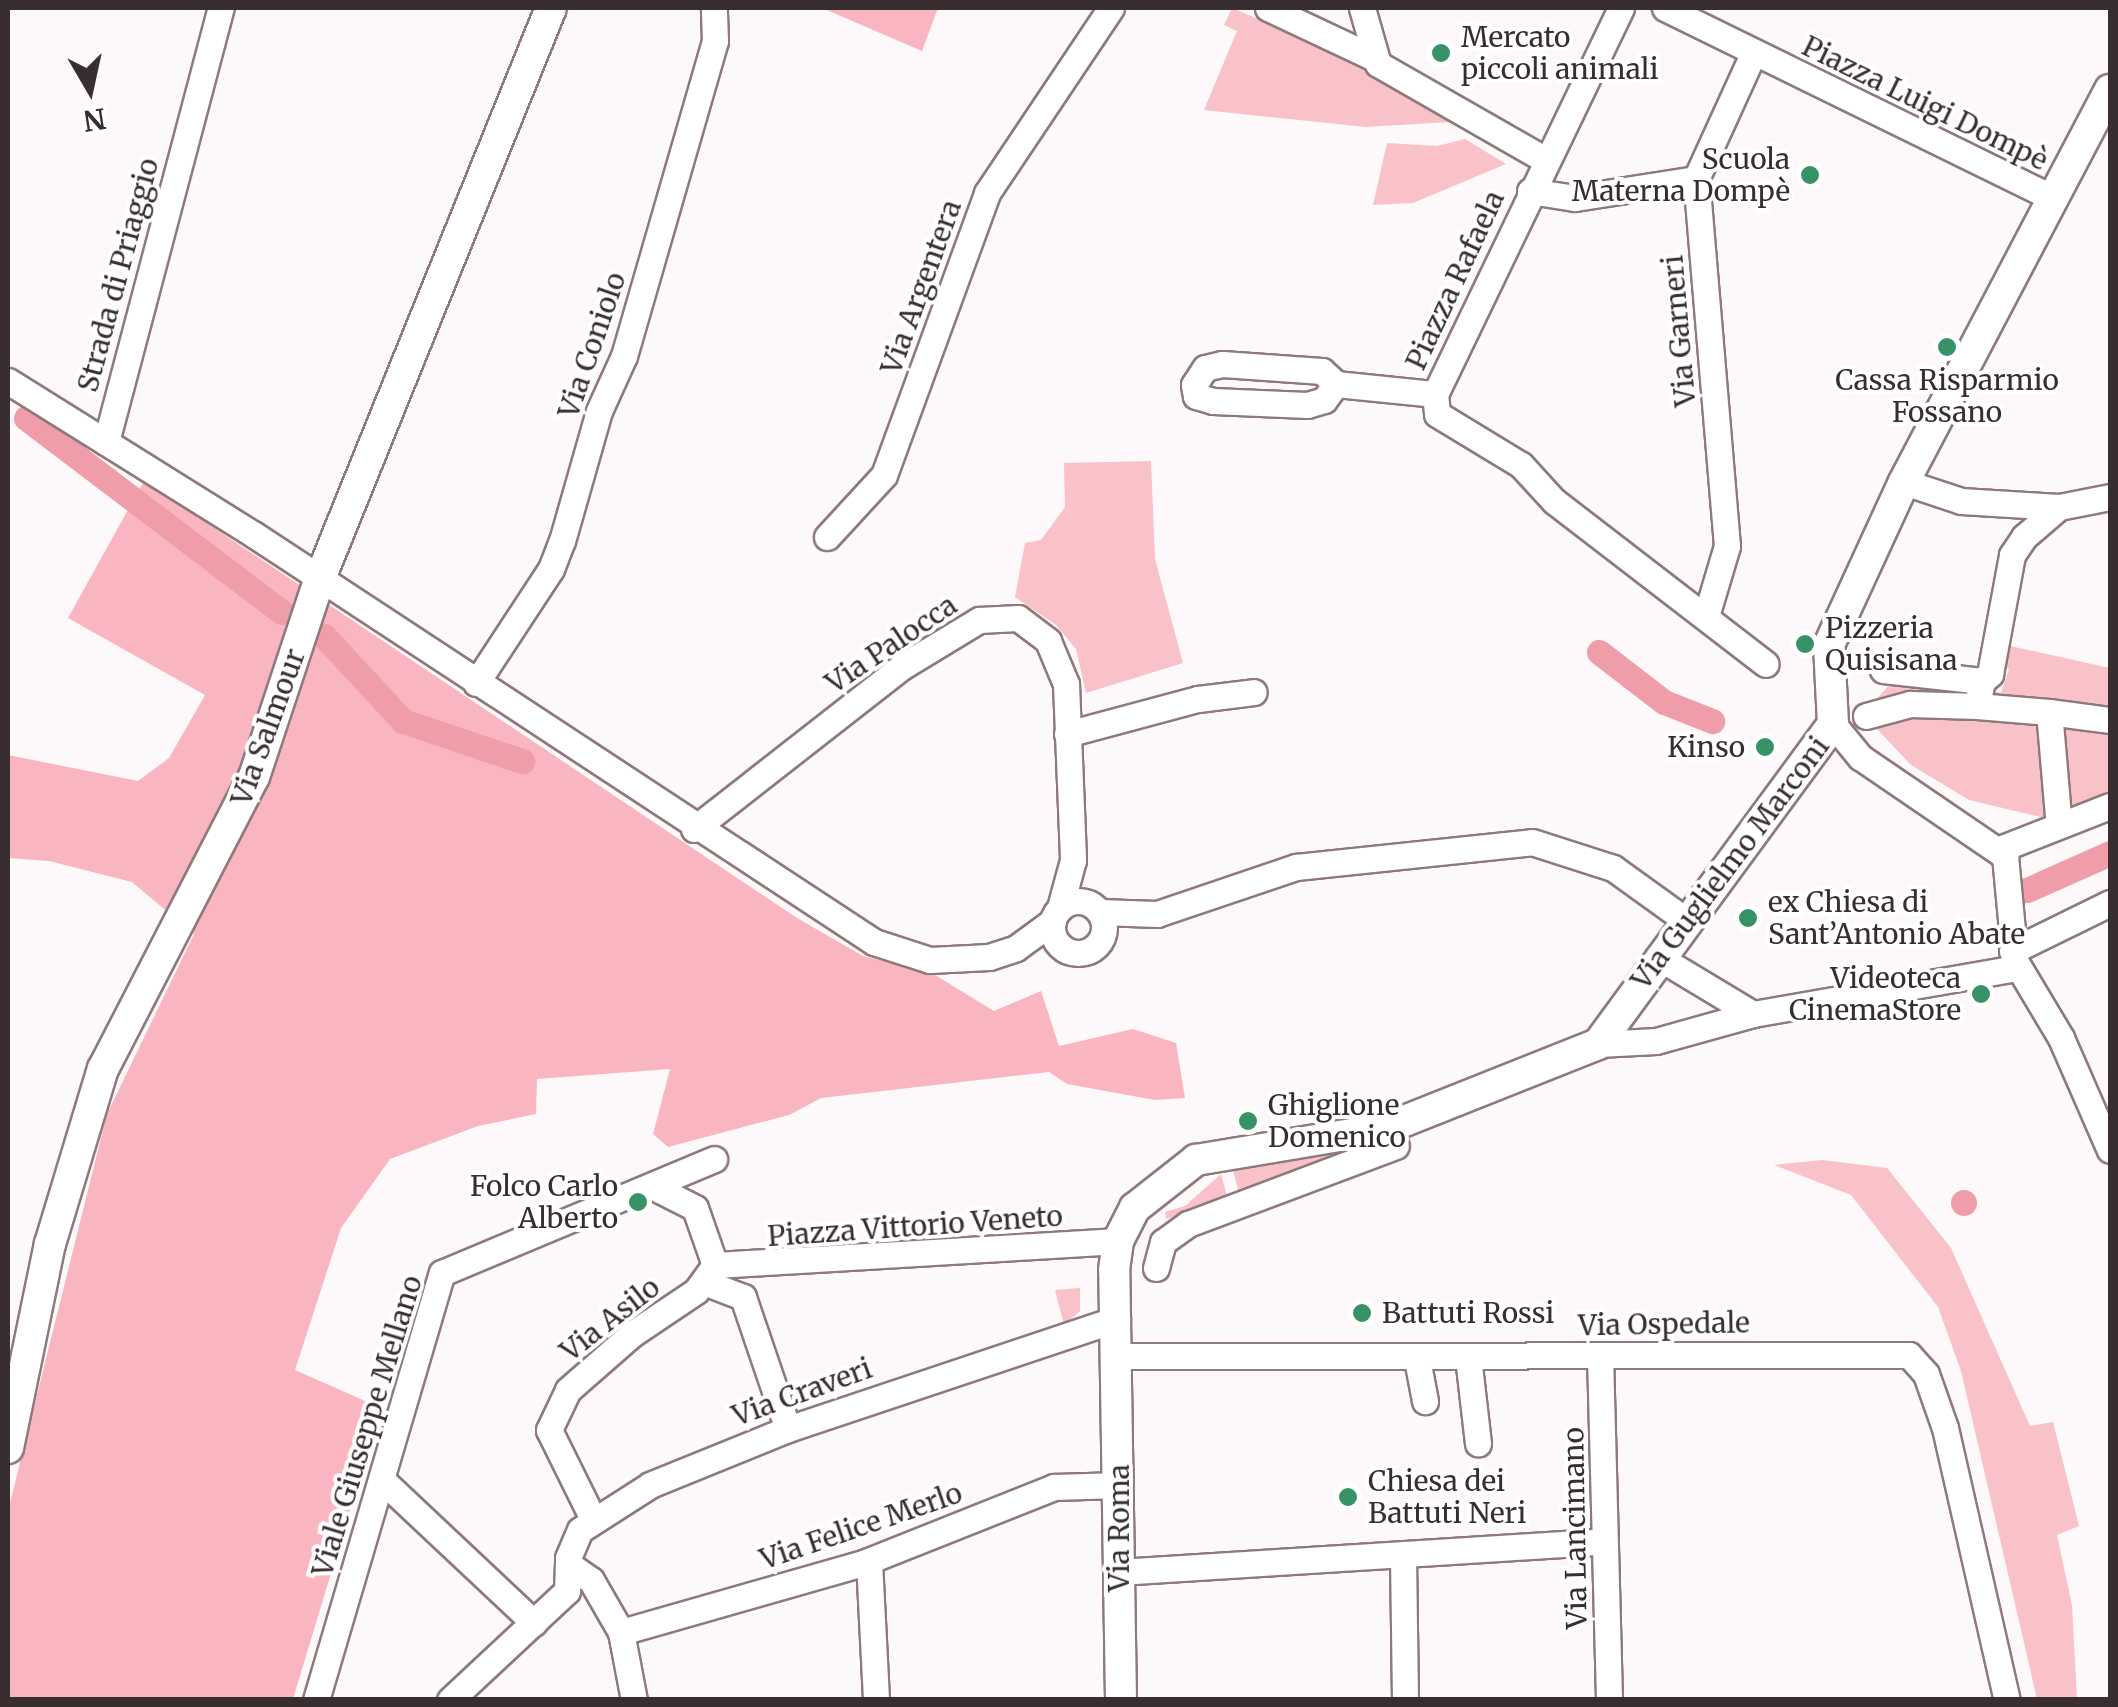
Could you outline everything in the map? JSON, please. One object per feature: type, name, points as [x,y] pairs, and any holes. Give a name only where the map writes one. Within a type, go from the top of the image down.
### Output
[{"type":"main road","name":"Via Salmour","points":[[8,1448],[77,1140],[130,1014],[202,886],[254,777],[319,581],[550,8]]},
{"type":"main road","name":"Via Guglielmo Marconi","points":[[1598,1044],[1684,919],[1833,724],[1828,646],[1904,482],[2110,90]]},
{"type":"main road","points":[[1120,1356],[1118,1241],[1149,1191],[1196,1160],[1387,1128],[1598,1044]]},
{"type":"main road","name":"Via Roma","points":[[1120,1356],[1121,1700]]},
{"type":"street","name":"Strada di Priaggio","points":[[106,442],[221,8]]},
{"type":"street","name":"Via Coniolo","points":[[476,683],[551,569],[562,541],[599,411],[624,356],[715,41],[714,8]]},
{"type":"street","name":"Via Argentera","points":[[827,537],[884,475],[987,193],[1110,8]]},
{"type":"street","points":[[1268,8],[1372,57],[1544,159]]},
{"type":"street","points":[[1621,8],[1530,191],[1575,198],[1696,179]]},
{"type":"street","name":"Piazza Luigi Dompè","points":[[1665,8],[2053,198]]},
{"type":"street","points":[[1363,19],[1372,57]]},
{"type":"street","name":"Via Garneri","points":[[1707,613],[1727,546],[1696,179],[1753,54]]},
{"type":"street","name":"Piazza Rafaela","points":[[1530,191],[1434,394],[1438,414],[1448,425],[1521,466],[1554,501],[1707,613],[1712,626],[1766,664]]},
{"type":"street","name":"Piazza Rafaela","points":[[1336,384],[1324,400],[1307,404],[1213,401],[1196,396],[1194,384],[1205,368],[1222,364],[1322,372],[1336,384],[1434,394]]},
{"type":"street","points":[[8,381],[476,683],[694,829],[887,949],[930,960],[989,957],[1016,948],[1061,947],[1083,953],[1156,914],[1296,867],[1532,842],[1613,868],[1684,919]]},
{"type":"street","points":[[1904,482],[1962,500],[2059,508],[2110,497]]},
{"type":"street","points":[[1979,694],[1990,674],[2012,556],[2059,508]]},
{"type":"street","name":"Via Palocca","points":[[694,829],[903,666],[980,620],[1018,618],[1048,641],[1066,684],[1073,860],[1057,914]]},
{"type":"street","points":[[1883,670],[2048,712],[2110,720]]},
{"type":"street","points":[[1067,734],[1198,699],[1254,692]]},
{"type":"street","points":[[1866,716],[1910,704],[1979,694]]},
{"type":"street","points":[[2048,712],[2058,816]]},
{"type":"street","points":[[1833,724],[1860,757],[2000,850],[2012,876],[2015,960],[2061,1038],[2110,1150]]},
{"type":"street","points":[[2000,850],[2110,806]]},
{"type":"street","name":"Via Palocca","points":[[1073,860],[1095,908],[1100,942]]},
{"type":"street","points":[[1598,1044],[1656,1041],[1754,1014],[2015,960],[2110,903]]},
{"type":"street","points":[[1016,948],[1057,914],[1095,908],[1156,914]]},
{"type":"street","points":[[1057,914],[1061,947]]},
{"type":"street","points":[[1658,958],[1754,1014]]},
{"type":"street","points":[[1156,1268],[1162,1242],[1188,1224],[1396,1146]]},
{"type":"street","points":[[714,1159],[672,1173],[654,1188],[695,1208],[710,1274],[743,1297],[788,1429]]},
{"type":"street","name":"Viale Giuseppe Mellano","points":[[316,1700],[447,1268],[654,1188]]},
{"type":"street","name":"Piazza Vittorio Veneto","points":[[710,1274],[1118,1241]]},
{"type":"street","name":"Via Asilo","points":[[592,1518],[549,1430],[568,1390],[710,1274]]},
{"type":"street","name":"Via Craveri","points":[[592,1518],[718,1454],[1118,1319]]},
{"type":"street","name":"Via Lancimano","points":[[1600,1355],[1602,1542],[1610,1700]]},
{"type":"street","name":"Via Ospedale","points":[[1120,1356],[1417,1359],[1909,1355],[1926,1374],[1945,1428],[2007,1700]]},
{"type":"street","points":[[1468,1357],[1478,1442]]},
{"type":"street","points":[[1417,1359],[1425,1400]]},
{"type":"street","points":[[383,1481],[534,1623]]},
{"type":"street","name":"Via Felice Merlo","points":[[622,1632],[869,1561],[1054,1487],[1119,1485]]},
{"type":"street","points":[[450,1700],[567,1591],[568,1564],[580,1530],[592,1518]]},
{"type":"street","points":[[1118,1572],[1602,1542]]},
{"type":"street","points":[[1403,1556],[1405,1700]]},
{"type":"street","points":[[869,1561],[876,1700]]},
{"type":"street","points":[[568,1564],[591,1580],[622,1632],[634,1700]]},
{"type":"street","points":[[567,1591],[622,1632]]},
{"type":"shaded area","points":[[822,8],[938,8],[922,51]]},
{"type":"shaded area","points":[[1232,8],[1353,59],[1450,122],[1366,127],[1204,110],[1237,31],[1224,25]]},
{"type":"shaded area","points":[[1465,139],[1506,164],[1413,203],[1373,205],[1387,143],[1437,146]]},
{"type":"shaded area","points":[[1151,461],[1155,559],[1183,663],[1086,693],[1076,649],[1056,625],[1015,597],[1025,543],[1041,540],[1065,507],[1064,463]]},
{"type":"shaded area","points":[[144,481],[797,918],[863,956],[930,972],[994,1011],[1041,991],[1059,1046],[1133,1029],[1176,1043],[1185,1098],[1155,1100],[1067,1084],[1049,1072],[821,1098],[789,1115],[668,1147],[653,1134],[670,1069],[537,1079],[536,1114],[478,1126],[390,1159],[341,1228],[295,1370],[381,1408],[293,1699],[8,1699],[8,1511],[107,1114],[194,934],[132,882],[49,861],[8,858],[8,755],[138,781],[169,758],[205,695],[68,618]]},
{"type":"shaded area","points":[[2001,644],[2110,668],[2110,798],[2082,812],[2040,817],[1969,800],[1911,765],[1877,729],[1868,709],[1890,684],[1956,684],[2001,693],[2009,669],[1999,662]]},
{"type":"shaded area","points":[[1351,1152],[1240,1197],[1233,1170]]},
{"type":"shaded area","points":[[1822,1160],[1887,1168],[1951,1248],[2030,1426],[2053,1422],[2079,1526],[2057,1535],[2072,1605],[2077,1699],[2037,1699],[1961,1371],[1938,1307],[1851,1195],[1774,1165]]},
{"type":"shaded area","points":[[1221,1174],[1228,1200],[1166,1219],[1165,1212],[1185,1206]]},
{"type":"shaded area","points":[[1964,1190],[1973,1194],[1977,1203],[1973,1212],[1964,1216],[1955,1212],[1951,1203],[1955,1194]]},
{"type":"shaded area","points":[[1080,1288],[1080,1311],[1064,1325],[1055,1290]]},
{"type":"waterway","points":[[26,418],[282,612]]},
{"type":"waterway","points":[[324,636],[403,721],[522,761]]},
{"type":"waterway","points":[[1599,652],[1664,702],[1712,721]]},
{"type":"waterway","points":[[2027,890],[2110,853]]},
{"type":"place","name":"Mercato piccoli animali","points":[[1441,53]]},
{"type":"place","name":"Scuola Materna Dompè","points":[[1810,175]]},
{"type":"place","name":"Cassa Risparmio Fossano","points":[[1947,347]]},
{"type":"place","name":"Pizzeria Quisisana","points":[[1805,644]]},
{"type":"place","name":"Kinso","points":[[1765,747]]},
{"type":"place","name":"ex Chiesa di Sant’Antonio Abate","points":[[1748,918]]},
{"type":"place","name":"Videoteca CinemaStore","points":[[1981,994]]},
{"type":"place","name":"Ghiglione Domenico","points":[[1248,1121]]},
{"type":"place","name":"Folco Carlo Alberto","points":[[638,1202]]},
{"type":"place","name":"Battuti Rossi","points":[[1362,1313]]},
{"type":"place","name":"Chiesa dei Battuti Neri","points":[[1348,1497]]}]
